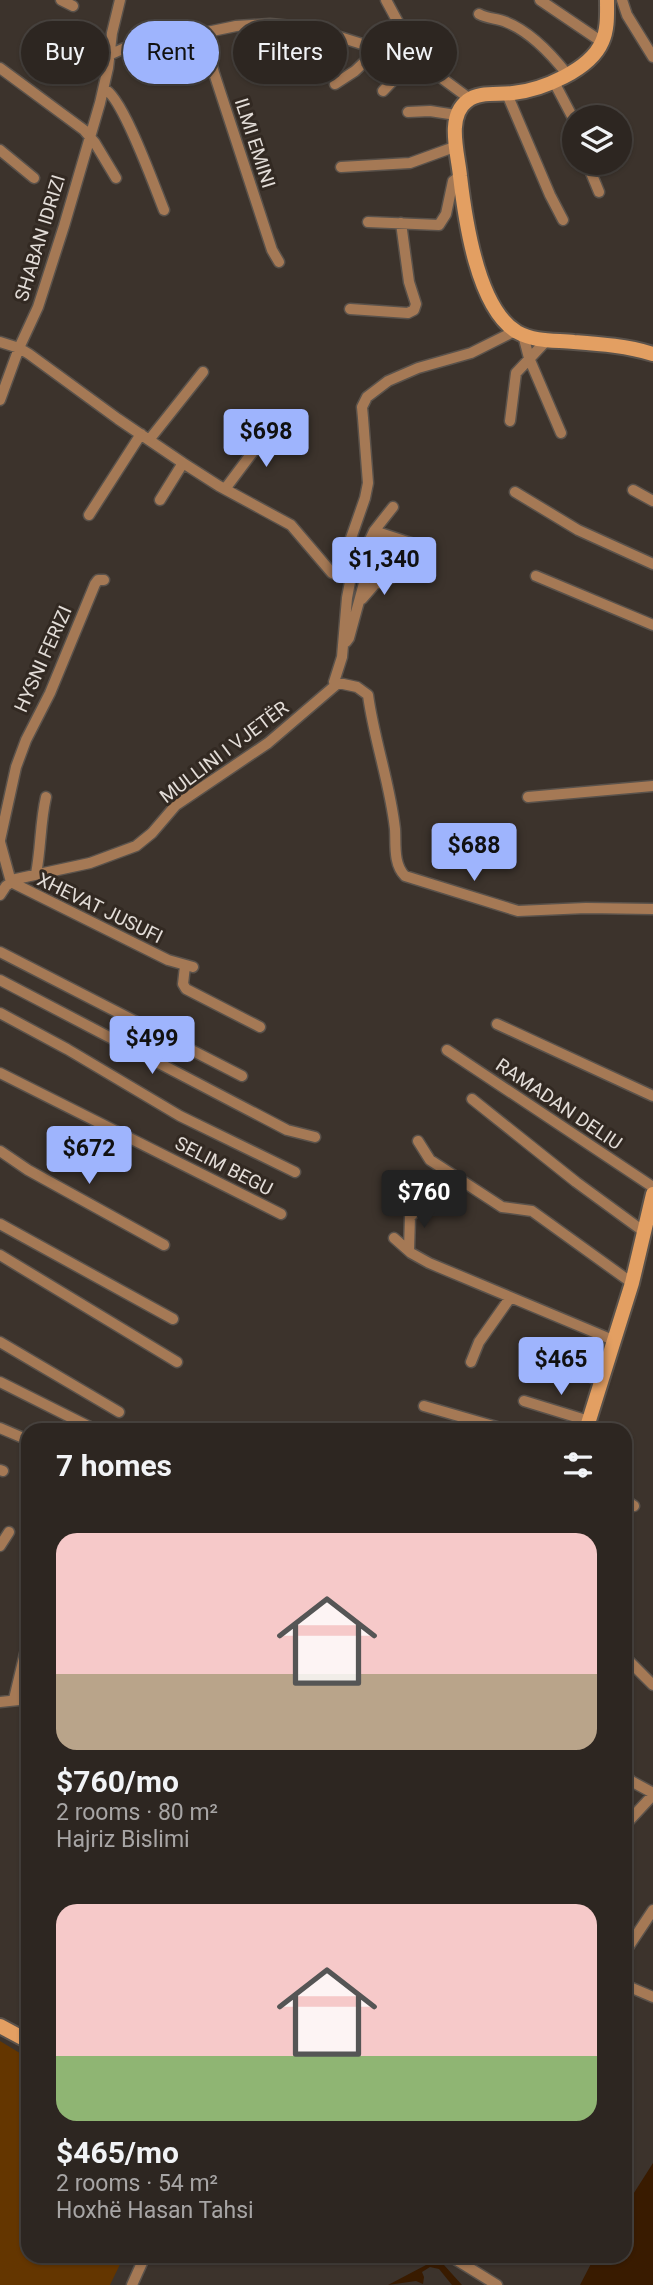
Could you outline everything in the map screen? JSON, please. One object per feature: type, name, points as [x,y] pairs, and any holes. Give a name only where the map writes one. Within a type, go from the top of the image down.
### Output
[{"type":"street","points":[[61,0],[73,6]]},
{"type":"street","name":"SHABAN IDRIZI","points":[[109,55],[120,0]]},
{"type":"street","points":[[386,0],[397,21]]},
{"type":"street","points":[[540,0],[602,42]]},
{"type":"street","points":[[561,433],[519,333],[499,314],[474,259],[465,219],[456,115],[470,99],[488,94],[526,92],[561,78],[594,56],[602,42],[607,20],[607,0]]},
{"type":"street","points":[[622,0],[627,15],[653,57]]},
{"type":"street","points":[[479,14],[508,23],[524,32],[561,78],[568,105]]},
{"type":"street","points":[[219,30],[270,24],[311,28],[361,44]]},
{"type":"street","points":[[109,55],[123,49]]},
{"type":"street","points":[[347,76],[361,65]]},
{"type":"street","points":[[0,68],[90,137],[116,178]]},
{"type":"street","name":"SHABAN IDRIZI","points":[[19,348],[43,294],[105,84]]},
{"type":"street","name":"ILMI EMINI","points":[[217,84],[267,237],[279,262]]},
{"type":"street","points":[[383,91],[392,84]]},
{"type":"street","points":[[452,84],[470,99]]},
{"type":"street","points":[[104,89],[111,92],[121,109],[164,210]]},
{"type":"street","points":[[507,94],[563,220]]},
{"type":"street","points":[[408,111],[456,115]]},
{"type":"street","points":[[341,167],[410,163],[457,146]]},
{"type":"street","points":[[0,150],[34,178]]},
{"type":"street","points":[[592,175],[600,192]]},
{"type":"street","points":[[368,222],[442,223],[453,181],[460,176]]},
{"type":"street","points":[[350,309],[408,313],[414,310],[401,223]]},
{"type":"street","points":[[653,354],[599,344],[547,341],[519,333],[471,353],[430,364],[398,377],[375,389],[367,397],[362,407],[368,483],[350,541],[352,570],[342,657],[334,680],[337,684],[356,687],[368,695],[371,719],[389,789],[397,862],[402,874],[444,890],[518,911],[653,909]]},
{"type":"street","points":[[510,421],[514,380],[521,366],[547,341]]},
{"type":"street","points":[[0,342],[19,348],[184,463],[228,491],[291,525],[332,573],[341,575],[350,563]]},
{"type":"street","points":[[0,400],[19,348]]},
{"type":"street","points":[[89,515],[145,437],[203,372]]},
{"type":"street","points":[[228,491],[276,425]]},
{"type":"street","points":[[160,500],[184,463]]},
{"type":"street","points":[[633,490],[653,501]]},
{"type":"street","points":[[515,492],[578,530],[653,564]]},
{"type":"street","points":[[343,646],[349,638],[360,603],[365,555],[374,531],[393,507]]},
{"type":"street","points":[[374,531],[423,547]]},
{"type":"street","points":[[360,603],[375,584],[396,576]]},
{"type":"street","points":[[536,576],[653,625]]},
{"type":"street","name":"HYSNI FERIZI","points":[[11,882],[1,845],[16,767],[95,584],[97,580],[104,580]]},
{"type":"street","name":"MULLINI I VJETËR","points":[[11,882],[16,878],[90,863],[136,846],[152,833],[176,805],[268,743],[337,684]]},
{"type":"street","points":[[528,797],[653,786]]},
{"type":"street","points":[[36,874],[41,843],[41,818],[46,797]]},
{"type":"street","name":"XHEVAT JUSUFI","points":[[0,895],[11,882],[71,913],[189,967],[183,984],[186,989],[260,1027]]},
{"type":"street","points":[[0,952],[242,1076]]},
{"type":"street","points":[[0,979],[287,1130],[315,1137]]},
{"type":"street","points":[[0,1013],[180,1116],[295,1172]]},
{"type":"street","points":[[497,1024],[653,1096]]},
{"type":"street","name":"RAMADAN DELIU","points":[[447,1050],[653,1187]]},
{"type":"street","name":"SELIM BEGU","points":[[0,1073],[281,1214]]},
{"type":"street","points":[[472,1099],[576,1182],[643,1231]]},
{"type":"street","points":[[418,1141],[430,1160],[502,1207],[531,1211],[632,1283]]},
{"type":"street","points":[[0,1151],[28,1170],[164,1245]]},
{"type":"street","points":[[588,1423],[632,1283],[653,1194]]},
{"type":"street","points":[[409,1249],[410,1217],[422,1204]]},
{"type":"street","points":[[0,1224],[173,1319]]},
{"type":"street","points":[[394,1238],[429,1263],[613,1340]]},
{"type":"street","points":[[0,1255],[177,1362]]},
{"type":"street","points":[[471,1362],[479,1342],[510,1298]]},
{"type":"street","points":[[0,1342],[119,1412]]},
{"type":"street","points":[[526,1360],[534,1354],[540,1354],[600,1381]]},
{"type":"street","points":[[0,1382],[82,1423]]},
{"type":"street","points":[[524,1401],[582,1423]]},
{"type":"street","points":[[424,1406],[483,1423]]},
{"type":"street","points":[[0,1428],[21,1437]]},
{"type":"street","points":[[0,1546],[9,1532]]},
{"type":"street","points":[[632,1664],[653,1685]]},
{"type":"street","points":[[14,1699],[21,1670]]},
{"type":"street","points":[[0,1702],[21,1699]]},
{"type":"street","points":[[632,1782],[653,1794],[632,1817]]},
{"type":"street","points":[[632,1942],[653,1910]]},
{"type":"street","points":[[632,1988],[653,1997]]},
{"type":"street","points":[[0,2026],[21,2037]]},
{"type":"street","points":[[132,2285],[142,2263]]},
{"type":"street","points":[[461,2263],[497,2285]]},
{"type":"shaded area","points":[[0,2041],[21,2054],[21,2263],[121,2263],[110,2285],[0,2285]]},
{"type":"shaded area","points":[[653,2163],[653,2285],[580,2285],[591,2263],[632,2263],[632,2196]]},
{"type":"shaded area","points":[[440,2263],[462,2285],[452,2285],[439,2269],[430,2267],[422,2272],[423,2284],[416,2281],[388,2285],[426,2265]]}]
